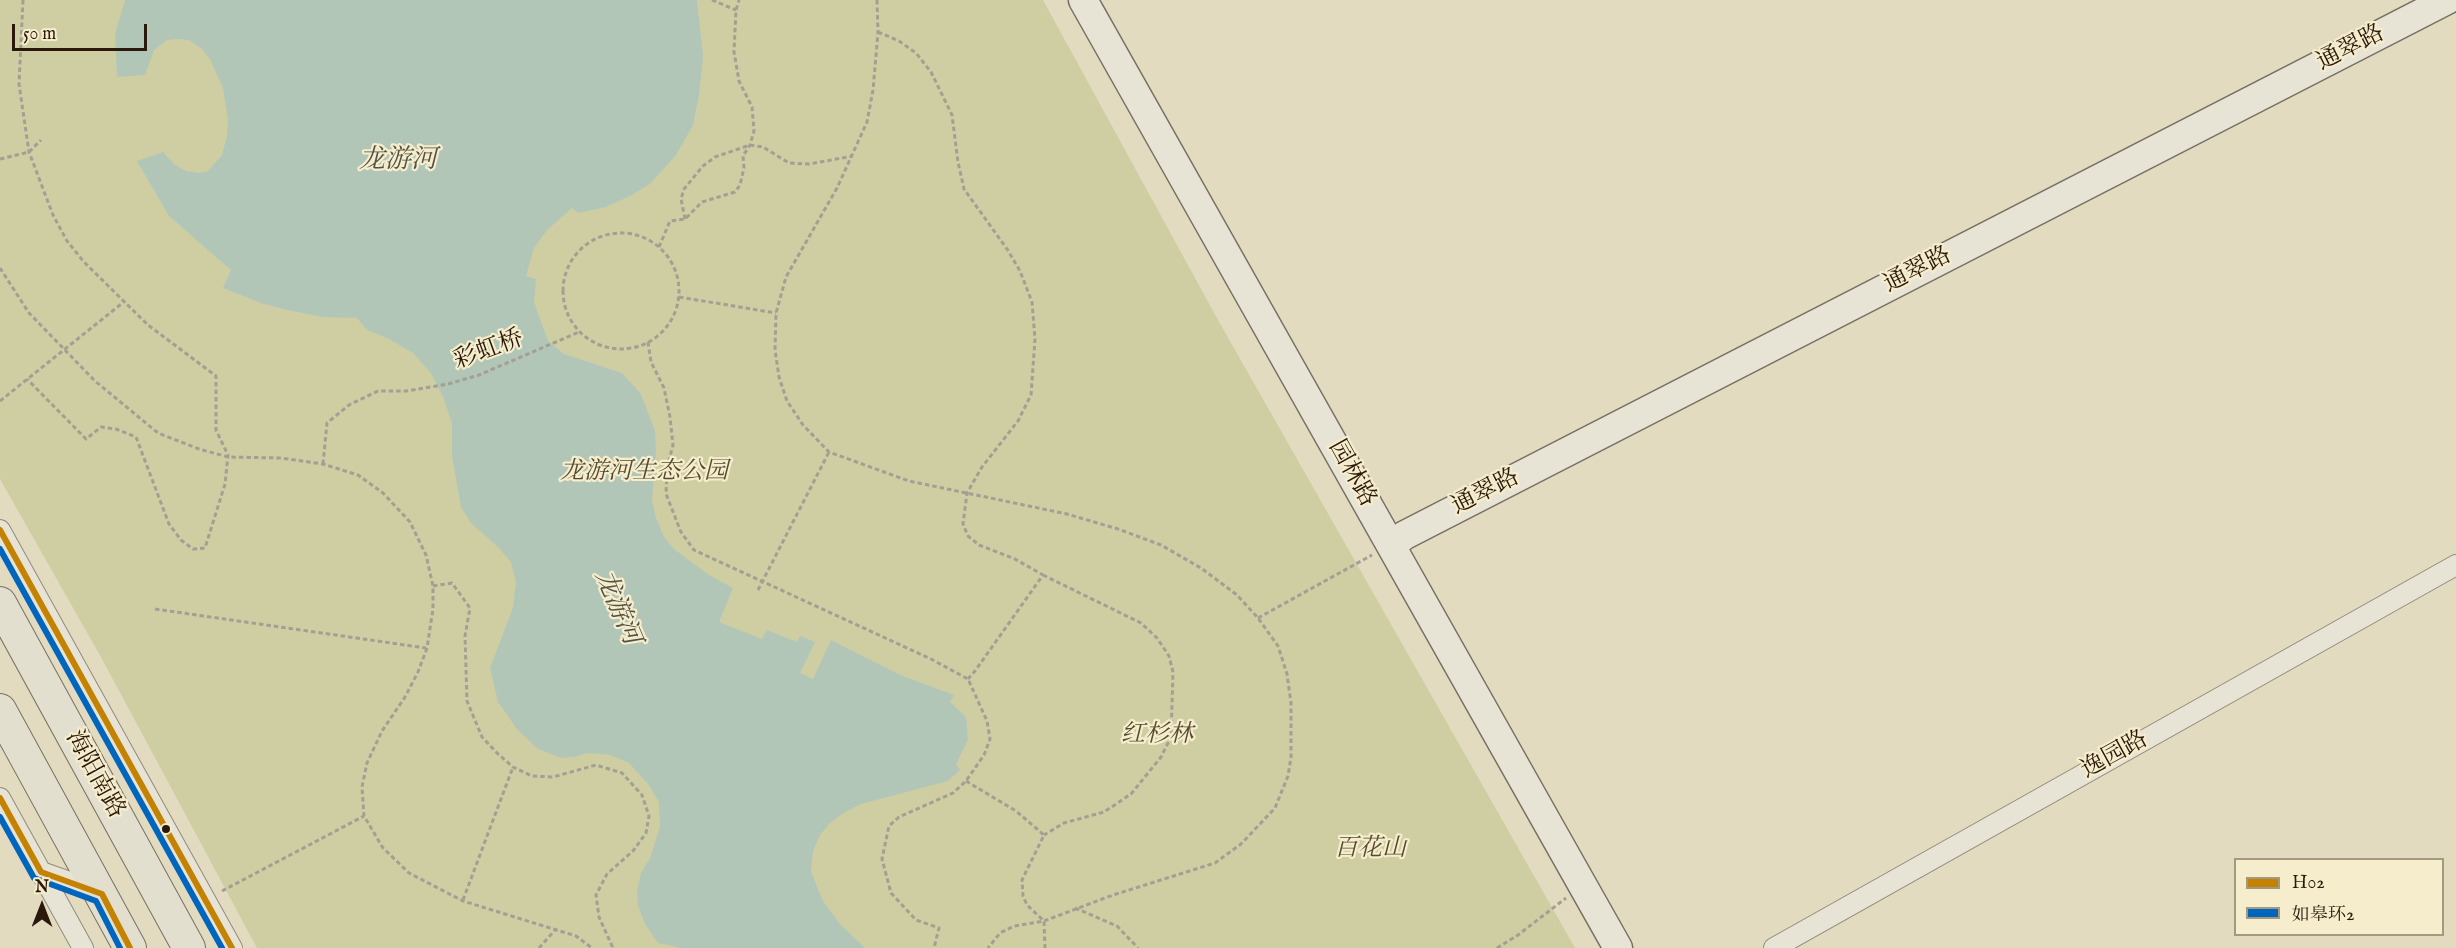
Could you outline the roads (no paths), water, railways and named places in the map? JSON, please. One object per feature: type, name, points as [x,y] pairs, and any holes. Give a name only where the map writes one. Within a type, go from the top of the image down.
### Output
[{"type":"main road","name":"海阳南路","points":[[0,603],[189,948]]},
{"type":"main road","points":[[0,710],[130,948]]},
{"type":"street","name":"园林路","points":[[1083,0],[1638,948]]},
{"type":"street","name":"园林路","points":[[1105,0],[1618,948]]},
{"type":"street","name":"通翠路","points":[[1398,540],[2447,0]]},
{"type":"street","points":[[0,530],[232,948]]},
{"type":"street","name":"逸园路","points":[[1774,948],[2456,565]]},
{"type":"street","points":[[0,798],[84,948]]},
{"type":"street","points":[[41,872],[102,894]]},
{"type":"water","name":"龙游河","points":[[125,0],[697,0],[703,56],[699,95],[693,125],[676,155],[650,184],[630,196],[606,207],[578,213],[572,208],[547,230],[534,248],[526,276],[536,279],[534,302],[548,341],[564,354],[622,373],[641,394],[655,431],[656,451],[652,500],[656,518],[664,537],[674,549],[709,575],[733,588],[719,622],[762,639],[767,630],[797,642],[800,636],[815,642],[800,673],[813,679],[831,640],[900,675],[954,695],[950,702],[966,717],[968,740],[956,764],[960,770],[948,781],[861,804],[830,823],[820,835],[813,851],[811,872],[823,901],[840,924],[865,948],[682,948],[658,943],[645,924],[638,906],[637,891],[641,873],[651,856],[660,826],[659,802],[648,784],[629,763],[610,755],[588,753],[561,758],[538,749],[517,729],[498,702],[490,668],[513,608],[516,582],[511,562],[471,523],[461,507],[452,456],[452,423],[431,373],[413,353],[367,330],[357,318],[323,317],[287,310],[261,303],[223,288],[231,270],[169,216],[137,161],[163,152],[175,165],[186,171],[199,173],[208,171],[222,155],[227,136],[228,119],[223,88],[210,59],[202,49],[189,40],[167,40],[154,50],[145,75],[117,77],[115,34]]},
{"type":"park label","name":"龙游河生态公园","points":[[644,473]]},
{"type":"park label","name":"红杉林","points":[[1157,736]]},
{"type":"park label","name":"百花山","points":[[1370,850]]}]
